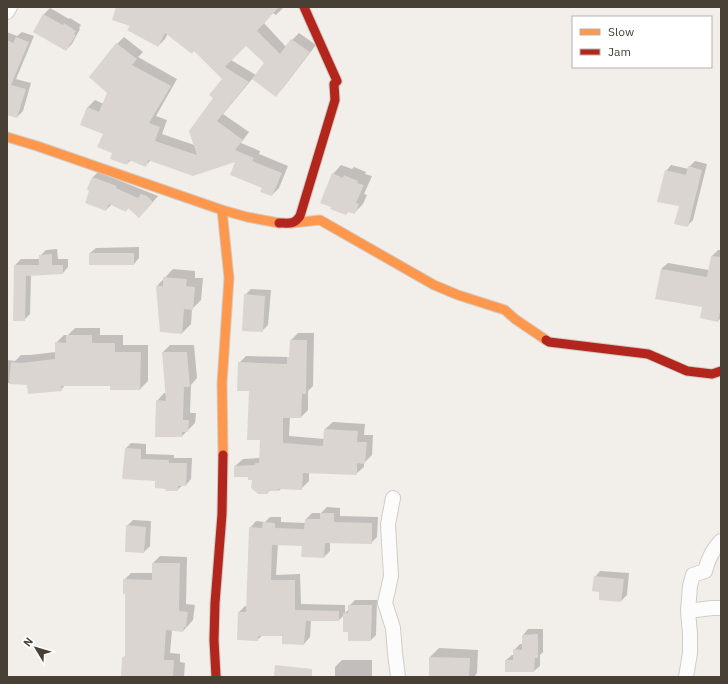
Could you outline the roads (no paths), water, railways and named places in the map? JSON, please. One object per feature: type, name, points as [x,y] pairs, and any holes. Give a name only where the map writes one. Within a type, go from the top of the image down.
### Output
[{"type":"street","points":[[7,12],[10,7]]},
{"type":"street","points":[[292,223],[296,222],[299,218],[306,197],[335,100],[334,84],[337,81],[304,7]]},
{"type":"street","points":[[7,137],[222,210],[278,223],[320,220],[434,285],[458,295],[505,310],[515,319],[549,342],[648,354],[687,371],[712,374],[721,371]]},
{"type":"street","points":[[216,677],[214,640],[215,603],[222,514],[222,383],[229,278],[222,210]]},
{"type":"street","points":[[392,498],[388,524],[391,576],[385,603],[393,628],[398,677]]},
{"type":"street","points":[[686,677],[690,653],[688,611],[690,586],[693,575],[706,571],[711,553],[721,541]]},
{"type":"street","points":[[688,611],[721,608]]}]
